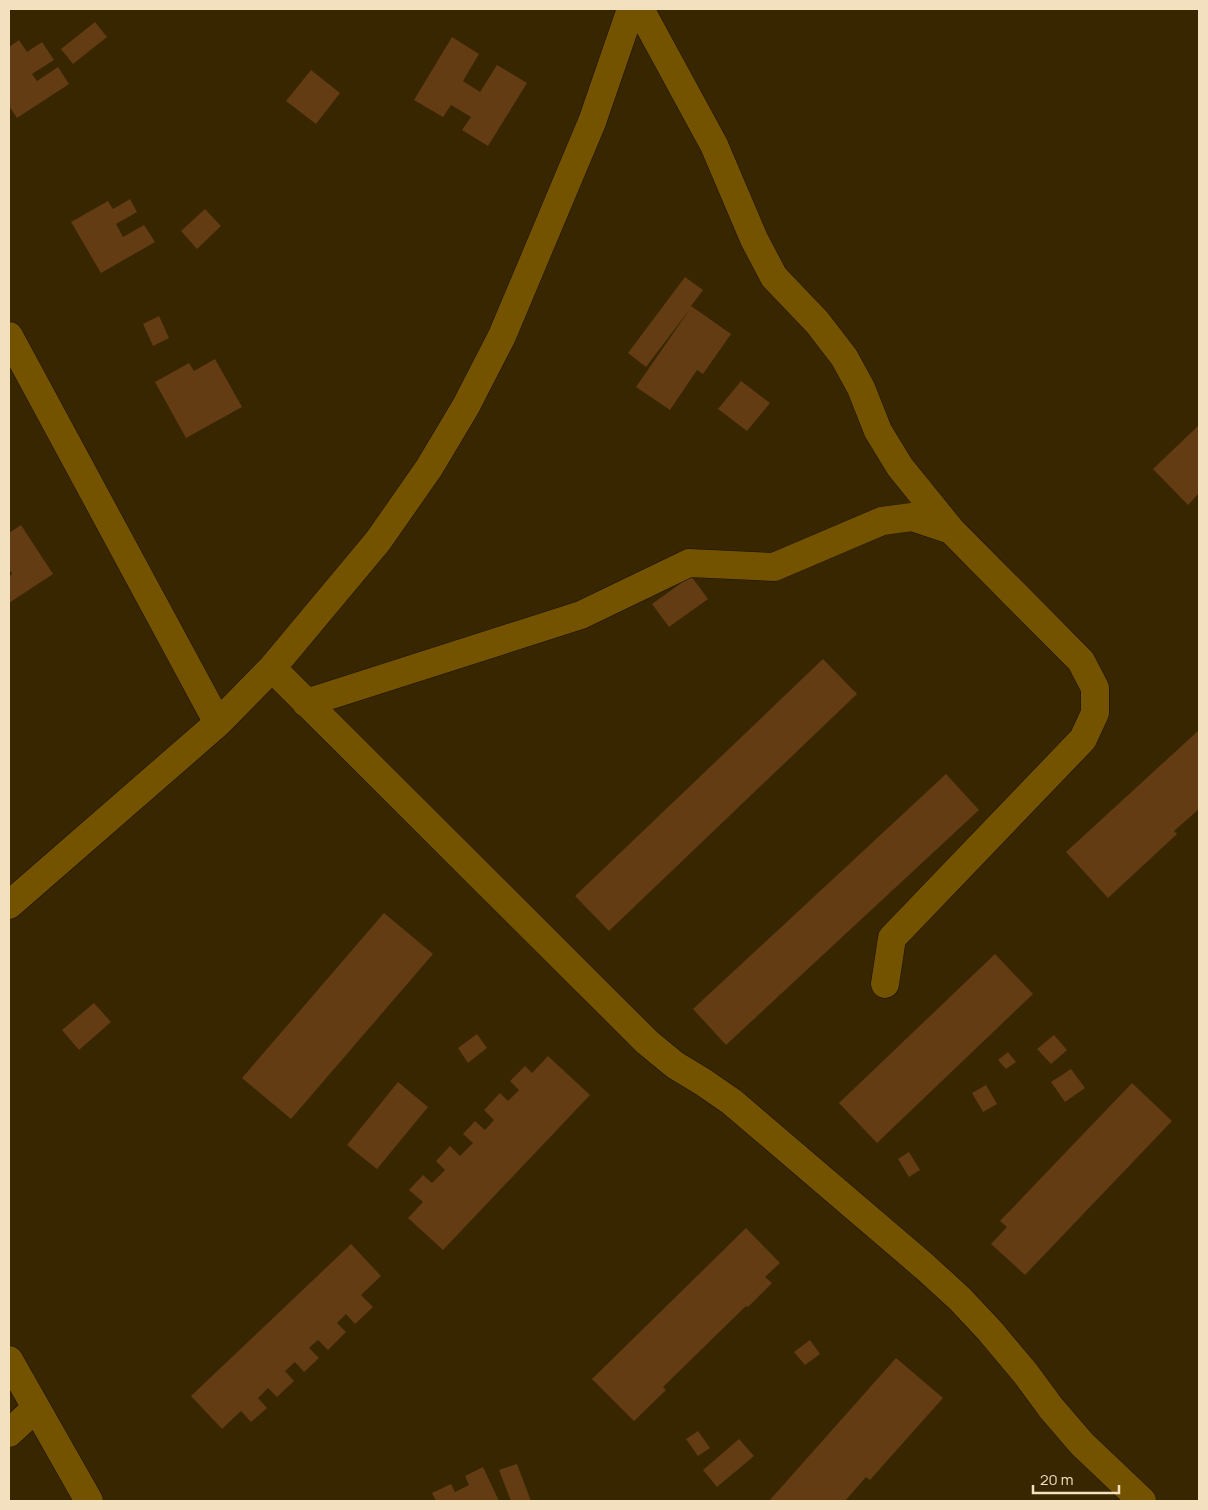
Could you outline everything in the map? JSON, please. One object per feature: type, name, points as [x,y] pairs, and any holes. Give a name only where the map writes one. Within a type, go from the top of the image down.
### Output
[{"type":"street","points":[[9,904],[218,723],[272,668],[378,541],[429,468],[466,406],[502,336],[592,122],[631,9]]},
{"type":"street","points":[[640,9],[714,145],[754,239],[774,278],[817,322],[844,357],[861,388],[878,431],[900,467],[951,530],[1081,661],[1095,688],[1095,713],[1083,739],[892,938],[885,984]]},
{"type":"street","points":[[9,336],[218,723]]},
{"type":"street","points":[[306,703],[582,615],[689,563],[774,567],[882,521],[912,517],[951,530]]},
{"type":"street","points":[[272,668],[646,1042],[732,1102],[960,1299],[990,1330],[1051,1408],[1082,1444],[1142,1501]]},
{"type":"street","points":[[9,1360],[89,1501]]},
{"type":"street","points":[[9,1433],[36,1408]]},
{"type":"building","points":[[95,22],[107,37],[73,64],[61,49]]},
{"type":"building","points":[[452,37],[479,54],[463,81],[480,92],[497,65],[527,83],[488,146],[462,130],[471,117],[451,105],[443,117],[414,100]]},
{"type":"building","points":[[19,40],[27,52],[42,42],[54,60],[32,74],[37,81],[58,67],[69,84],[17,118],[9,106],[9,47]]},
{"type":"building","points":[[311,70],[340,93],[316,124],[286,101]]},
{"type":"building","points":[[130,199],[137,212],[116,224],[123,237],[144,225],[155,242],[101,273],[71,222],[108,201],[113,209]]},
{"type":"building","points":[[205,209],[221,226],[197,249],[181,231]]},
{"type":"building","points":[[685,277],[703,290],[691,306],[731,334],[703,374],[697,370],[670,410],[636,387],[690,309],[646,367],[628,353]]},
{"type":"building","points":[[159,316],[169,338],[153,346],[143,324]]},
{"type":"building","points":[[215,359],[242,407],[186,438],[155,382],[189,363],[194,371]]},
{"type":"building","points":[[741,381],[770,403],[747,431],[718,409]]},
{"type":"building","points":[[1199,425],[1199,493],[1188,505],[1153,469]]},
{"type":"building","points":[[21,525],[53,574],[9,603],[9,577],[12,574],[9,569],[9,533]]},
{"type":"building","points":[[691,576],[708,599],[669,627],[652,604]]},
{"type":"building","points":[[823,659],[857,694],[609,931],[575,896]]},
{"type":"building","points":[[1199,730],[1199,809],[1174,831],[1177,834],[1108,898],[1066,852]]},
{"type":"building","points":[[946,774],[979,810],[726,1045],[693,1009]]},
{"type":"building","points":[[384,913],[433,954],[291,1119],[242,1078]]},
{"type":"building","points":[[995,954],[1033,994],[877,1143],[839,1103]]},
{"type":"building","points":[[94,1003],[111,1022],[79,1050],[62,1030]]},
{"type":"building","points":[[477,1034],[487,1048],[468,1063],[458,1048]]},
{"type":"building","points":[[1054,1035],[1067,1050],[1051,1064],[1037,1049]]},
{"type":"building","points":[[1008,1052],[1016,1062],[1006,1069],[998,1060]]},
{"type":"building","points":[[548,1056],[590,1095],[443,1250],[408,1218],[423,1202],[409,1190],[423,1175],[432,1183],[445,1170],[436,1161],[450,1146],[460,1156],[473,1143],[463,1134],[475,1121],[485,1130],[494,1120],[484,1110],[500,1093],[508,1101],[519,1090],[510,1081],[525,1066],[532,1073]]},
{"type":"building","points":[[1071,1069],[1085,1088],[1065,1102],[1051,1082]]},
{"type":"building","points":[[398,1082],[428,1107],[377,1169],[347,1145]]},
{"type":"building","points":[[1132,1083],[1172,1121],[1025,1275],[991,1244],[1007,1227],[1000,1221]]},
{"type":"building","points":[[986,1085],[997,1104],[983,1112],[972,1093]]},
{"type":"building","points":[[909,1152],[920,1170],[909,1177],[898,1159]]},
{"type":"building","points":[[746,1228],[780,1263],[765,1277],[772,1283],[663,1387],[666,1390],[634,1421],[592,1379]]},
{"type":"building","points":[[351,1244],[381,1276],[361,1295],[373,1307],[355,1324],[346,1314],[337,1323],[346,1332],[328,1350],[318,1340],[309,1348],[319,1358],[304,1372],[295,1362],[285,1371],[294,1381],[277,1397],[268,1388],[258,1398],[267,1408],[251,1422],[241,1411],[222,1429],[191,1396]]},
{"type":"building","points":[[810,1340],[820,1354],[805,1365],[794,1352]]},
{"type":"building","points":[[896,1358],[943,1398],[870,1480],[866,1477],[845,1501],[769,1501]]},
{"type":"building","points":[[698,1431],[710,1448],[698,1456],[686,1439]]},
{"type":"building","points":[[739,1439],[754,1456],[717,1487],[703,1470]]},
{"type":"building","points":[[517,1464],[531,1501],[511,1501],[499,1470]]},
{"type":"building","points":[[483,1467],[499,1501],[436,1501],[432,1493],[451,1484],[455,1492],[469,1485],[465,1476]]}]
